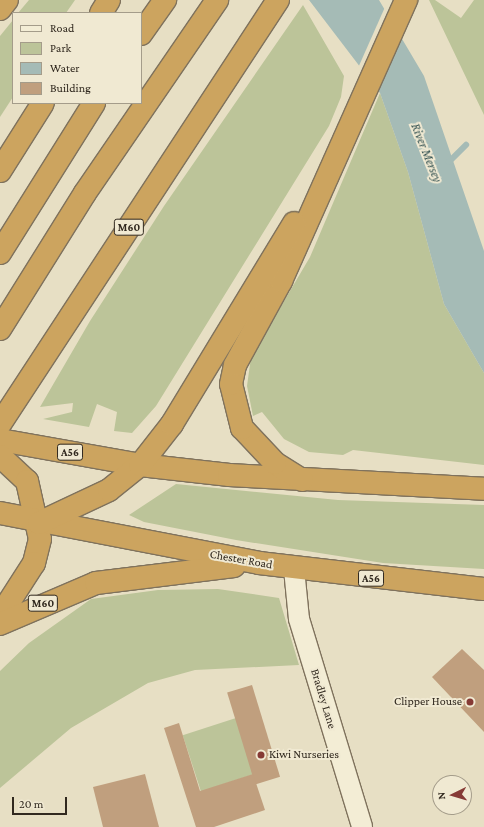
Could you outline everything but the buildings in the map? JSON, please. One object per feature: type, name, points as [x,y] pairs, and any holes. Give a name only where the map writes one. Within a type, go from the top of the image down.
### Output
[{"type":"highway","points":[[0,9],[7,0]]},
{"type":"highway","points":[[102,12],[109,0]]},
{"type":"highway","points":[[142,33],[165,0]]},
{"type":"highway","name":"M60","points":[[4,417],[248,40],[278,0]]},
{"type":"highway","points":[[0,456],[27,481],[39,523],[109,490],[140,465],[172,424],[333,160],[346,135],[406,0]]},
{"type":"highway","points":[[0,329],[84,193],[217,1]]},
{"type":"highway","points":[[0,171],[42,104]]},
{"type":"highway","points":[[0,253],[93,104]]},
{"type":"highway","points":[[302,480],[254,445],[238,420],[231,384],[235,365],[281,281],[333,160]]},
{"type":"highway","name":"A56","points":[[0,440],[140,465],[302,480],[484,489]]},
{"type":"highway","name":"Chester Road","points":[[0,514],[39,523],[294,569],[484,589]]},
{"type":"highway","name":"M60","points":[[0,616],[29,572],[40,539],[39,523]]},
{"type":"highway","name":"M60","points":[[0,624],[88,585],[259,563]]},
{"type":"street","name":"Bradley Lane","points":[[294,569],[299,619],[362,827]]},
{"type":"green space","points":[[29,0],[75,0],[67,12],[19,12]]},
{"type":"green space","points":[[429,0],[435,0],[461,18],[474,0],[484,0],[484,115]]},
{"type":"green space","points":[[303,5],[344,76],[341,97],[329,126],[156,406],[132,433],[114,431],[117,412],[97,404],[89,427],[43,419],[72,412],[73,403],[40,407],[90,321],[164,206]]},
{"type":"green space","points":[[12,21],[12,99],[0,117],[0,36]]},
{"type":"green space","points":[[380,93],[408,172],[444,304],[484,373],[484,465],[353,450],[343,455],[309,452],[284,439],[262,412],[253,416],[247,386],[251,357],[310,257]]},
{"type":"green space","points":[[176,484],[338,500],[484,505],[484,569],[383,563],[236,540],[144,522],[129,515]]},
{"type":"green space","points":[[218,589],[279,598],[299,665],[195,670],[148,683],[71,728],[0,788],[0,671],[29,643],[91,599],[158,590]]},
{"type":"green space","points":[[236,718],[254,774],[201,791],[183,735]]},
{"type":"water","name":"River Mersey","points":[[309,0],[379,0],[424,76],[484,251],[484,373],[444,304],[408,172],[380,93]]},
{"type":"pier","points":[[385,7],[401,34],[376,91],[358,68]]},
{"type":"waterway","points":[[449,162],[466,145]]},
{"type":"place","name":"Clipper House","points":[[470,702]]},
{"type":"place","name":"Kiwi Nurseries","points":[[261,755]]}]
